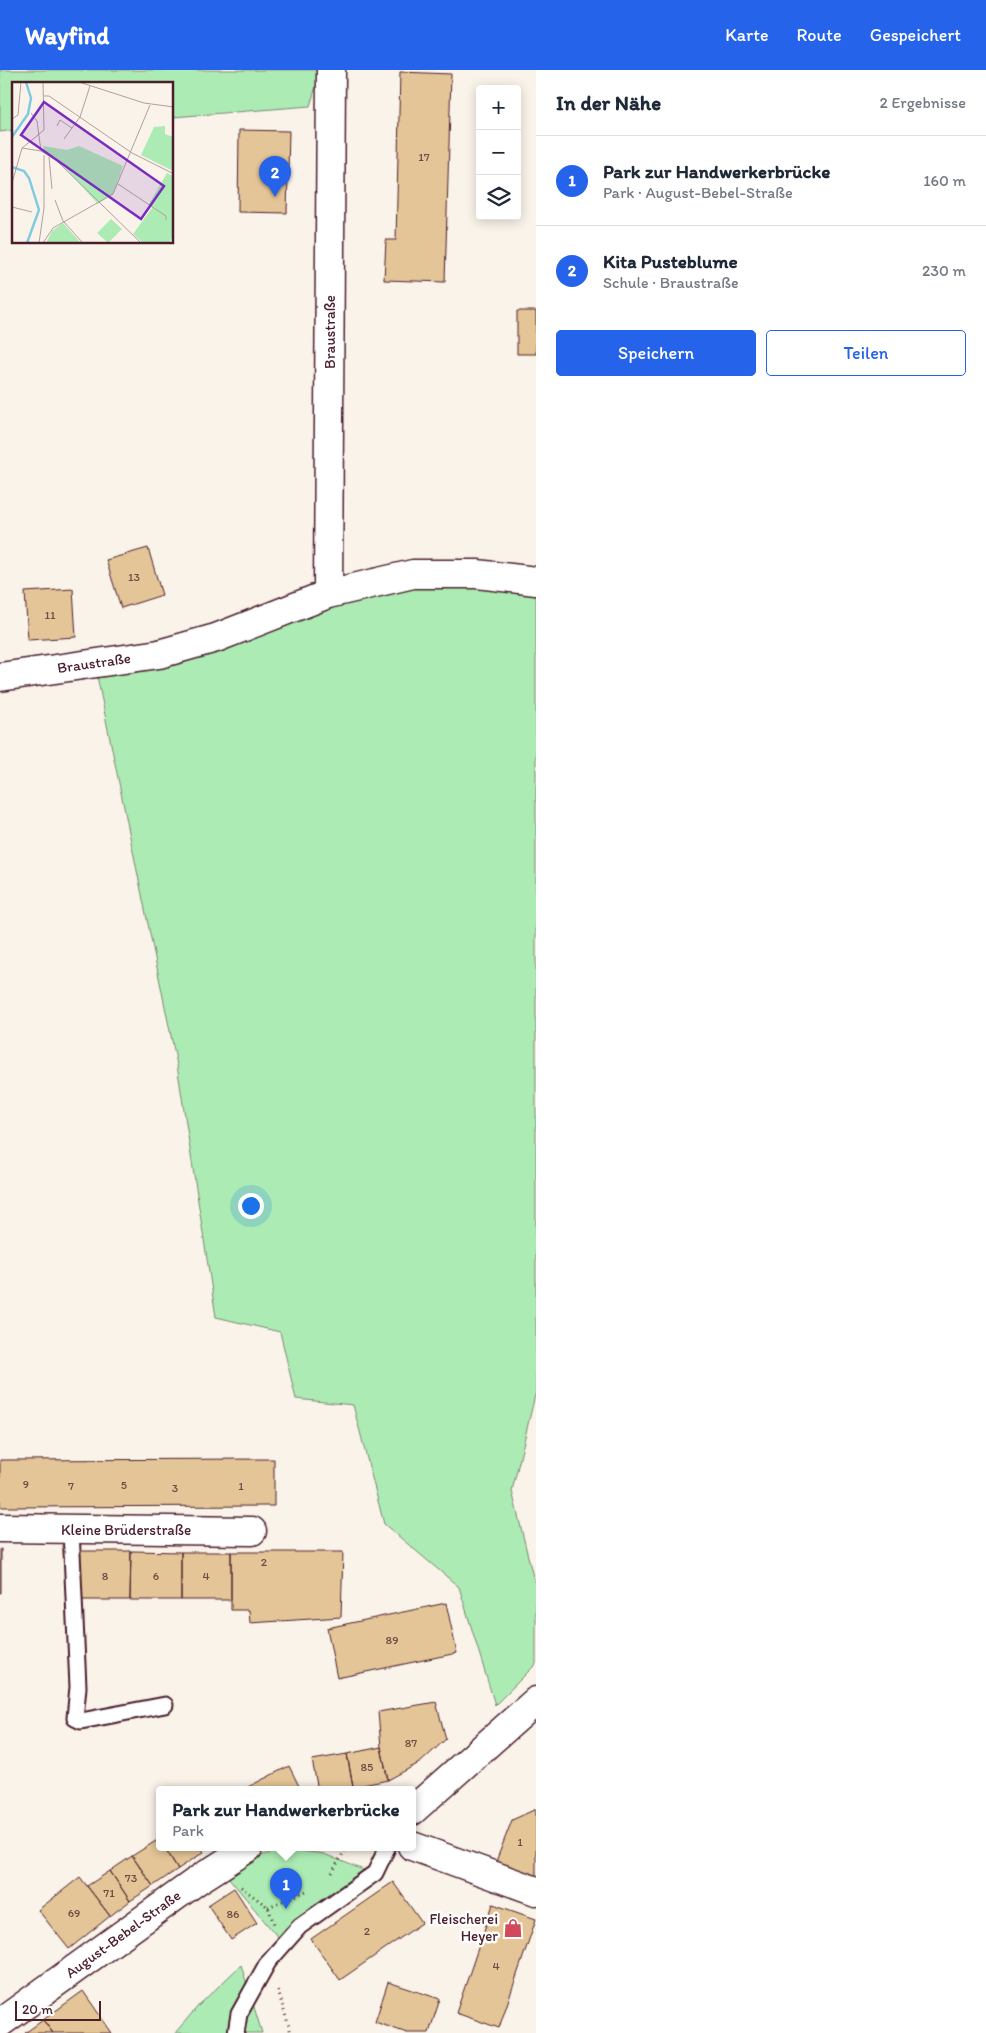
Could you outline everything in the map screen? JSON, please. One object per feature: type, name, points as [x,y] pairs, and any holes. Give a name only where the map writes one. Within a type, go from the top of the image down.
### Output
[{"type":"street","name":"Braustraße","points":[[328,594],[331,70]]},
{"type":"street","name":"Braustraße","points":[[0,677],[159,654],[216,638],[328,594],[413,574],[477,574],[536,581]]},
{"type":"street","name":"Kleine Brüderstraße","points":[[0,1528],[252,1531]]},
{"type":"street","points":[[416,1806],[536,1700]]},
{"type":"street","points":[[416,1847],[536,1892]]},
{"type":"street","name":"August-Bebel-Straße","points":[[0,2023],[216,1868],[243,1851]]},
{"type":"lane","points":[[71,1530],[78,1687],[75,1718],[81,1721],[165,1705]]},
{"type":"lane","points":[[236,2033],[239,2014],[268,1962],[300,1926],[375,1873],[386,1851]]},
{"type":"path","points":[[329,1876],[334,1871],[344,1851]]},
{"type":"path","points":[[216,1868],[268,1907],[281,1948]]},
{"type":"path","points":[[268,1907],[310,1890]]},
{"type":"path","points":[[268,1962],[291,2033]]},
{"type":"green space","points":[[0,70],[321,70],[310,106],[174,117],[174,82],[12,82],[12,130],[0,132]]},
{"type":"green space","points":[[413,574],[536,581],[536,1391],[512,1491],[536,1589],[536,1664],[495,1705],[459,1587],[384,1524],[353,1405],[296,1399],[280,1332],[216,1317],[177,1065],[97,676]]},
{"type":"green space","points":[[279,1851],[302,1851],[324,1854],[366,1871],[280,1940],[229,1878],[263,1855]]},
{"type":"green space","points":[[241,1965],[262,2033],[175,2033],[199,2005]]},
{"type":"building","points":[[400,72],[451,74],[445,282],[384,280],[386,240],[396,240]]},
{"type":"building","points":[[239,130],[289,131],[287,213],[238,212]]},
{"type":"building","points":[[517,311],[536,311],[536,354],[517,354]]},
{"type":"building","points":[[148,548],[162,595],[121,608],[106,560]]},
{"type":"building","points":[[73,589],[76,637],[28,640],[25,592]]},
{"type":"building","points":[[274,1459],[274,1506],[0,1507],[0,1460]]},
{"type":"building","points":[[1,1549],[1,1593],[0,1593]]},
{"type":"building","points":[[80,1551],[131,1551],[130,1600],[80,1600]]},
{"type":"building","points":[[131,1551],[181,1552],[181,1600],[130,1600]]},
{"type":"building","points":[[181,1552],[231,1552],[231,1600],[181,1600]]},
{"type":"building","points":[[231,1552],[343,1552],[341,1617],[250,1623],[249,1610],[231,1610]]},
{"type":"building","points":[[446,1603],[457,1653],[337,1678],[327,1628]]},
{"type":"building","points":[[436,1702],[446,1739],[421,1762],[388,1780],[381,1747],[378,1712]]},
{"type":"building","points":[[381,1747],[388,1780],[353,1786],[347,1754]]},
{"type":"building","points":[[347,1754],[353,1786],[317,1786],[312,1760]]},
{"type":"building","points":[[289,1766],[299,1786],[250,1786]]},
{"type":"building","points":[[536,1809],[536,1878],[495,1864],[512,1820]]},
{"type":"building","points":[[156,1841],[156,1851],[167,1851],[178,1869],[153,1886],[132,1856]]},
{"type":"building","points":[[167,1851],[204,1852],[178,1869]]},
{"type":"building","points":[[132,1856],[153,1886],[130,1901],[110,1871]]},
{"type":"building","points":[[110,1871],[130,1901],[110,1916],[87,1886]]},
{"type":"building","points":[[80,1877],[110,1916],[69,1949],[38,1910]]},
{"type":"building","points":[[393,1882],[422,1923],[340,1980],[311,1939]]},
{"type":"building","points":[[234,1888],[257,1923],[231,1940],[208,1905]]},
{"type":"building","points":[[493,1904],[536,1919],[499,2028],[456,2013]]},
{"type":"building","points":[[388,1982],[440,1999],[429,2033],[407,2033],[375,2022]]},
{"type":"building","points":[[83,1991],[112,2033],[53,2033],[43,2020]]},
{"type":"building","points":[[43,2020],[53,2033],[25,2033]]},
{"type":"place","name":"Kita Pusteblume","points":[[275,197]]},
{"type":"place","name":"Park zur Handwerkerbrücke","points":[[286,1909]]},
{"type":"place","name":"Fleischerei Heyer","points":[[513,1928]]}]
